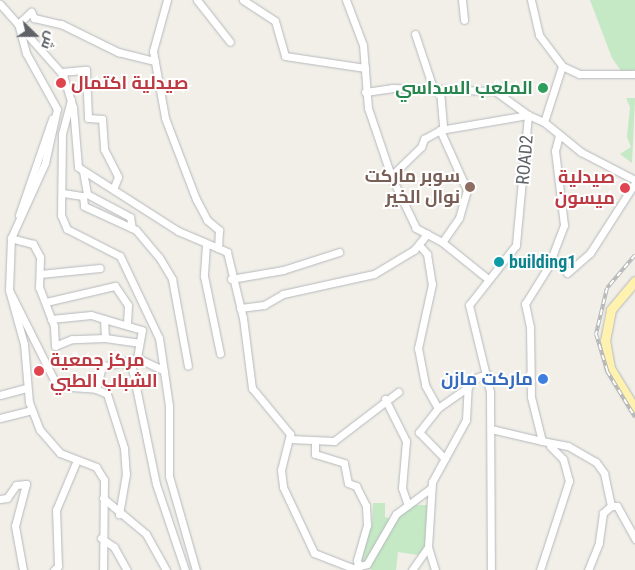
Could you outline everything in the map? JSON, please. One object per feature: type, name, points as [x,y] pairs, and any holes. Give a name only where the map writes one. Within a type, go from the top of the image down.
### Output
[{"type":"main road","points":[[635,281],[611,310],[605,340],[610,368],[635,409]]},
{"type":"street","points":[[167,0],[153,51],[155,61],[176,149],[206,220],[219,230],[218,248]]},
{"type":"street","points":[[197,0],[230,42]]},
{"type":"street","points":[[243,0],[275,21],[285,56],[365,68]]},
{"type":"street","points":[[346,0],[362,39],[365,92],[391,176],[411,221],[426,234],[442,242],[488,279],[471,299],[469,313],[487,374],[491,428],[491,570]]},
{"type":"street","points":[[462,0],[464,20]]},
{"type":"street","points":[[530,0],[539,35],[562,66],[580,74],[635,74]]},
{"type":"street","points":[[0,4],[61,72],[71,100],[74,158],[82,171],[85,195],[84,206],[132,228],[144,238],[172,279],[188,366]]},
{"type":"street","points":[[18,24],[31,12],[34,18],[52,21],[118,52],[155,61]]},
{"type":"street","points":[[18,24],[26,53],[53,104],[58,109],[45,163],[29,204],[19,216],[11,238],[9,290],[24,344],[27,388],[31,410],[45,440],[100,472],[104,498],[100,538],[103,570]]},
{"type":"street","points":[[415,34],[437,91],[442,129],[467,190],[459,218],[442,242]]},
{"type":"street","points":[[544,122],[562,66]]},
{"type":"street","points":[[61,72],[86,70],[88,118],[102,119],[104,148],[118,177],[114,187]]},
{"type":"street","name":"ROAD2","points":[[365,92],[392,88],[437,91],[477,89],[506,96],[528,115],[519,230],[506,262],[488,279]]},
{"type":"street","points":[[71,100],[62,134],[63,193],[61,215],[67,228],[120,256],[159,338],[171,437],[168,476],[196,570]]},
{"type":"street","points":[[391,176],[421,147],[424,138],[442,129],[528,115],[544,122],[581,152],[635,182],[590,252],[567,273]]},
{"type":"street","points":[[542,441],[530,398],[530,327],[525,304],[548,268],[565,220],[554,151],[559,135]]},
{"type":"street","points":[[82,171],[114,187],[206,245],[227,252],[231,279],[240,308],[252,388],[288,430],[290,440],[282,462],[283,487],[314,553],[355,570],[367,525],[366,506],[356,486],[348,484],[344,463],[315,454],[315,443]]},
{"type":"street","points":[[63,193],[85,195],[130,217],[132,228]]},
{"type":"street","points":[[240,308],[264,306],[283,294],[374,274],[420,246],[426,234]]},
{"type":"street","points":[[11,238],[35,246],[55,346],[72,339],[105,338],[139,344]]},
{"type":"street","points":[[206,245],[204,276],[220,354]]},
{"type":"street","points":[[420,246],[427,254],[432,290],[418,348],[425,385],[438,408]]},
{"type":"street","points":[[231,279],[283,270],[339,252]]},
{"type":"street","points":[[40,274],[100,268]]},
{"type":"street","points":[[46,302],[115,286],[128,305],[127,324]]},
{"type":"street","points":[[9,290],[57,386],[96,389],[108,394],[124,448],[126,474],[119,514]]},
{"type":"street","points":[[51,319],[91,315],[127,324],[142,330],[137,358]]},
{"type":"street","points":[[104,319],[105,338]]},
{"type":"street","points":[[96,389],[102,367],[124,363],[137,358],[163,370]]},
{"type":"street","points":[[124,363],[132,368],[156,484],[185,570]]},
{"type":"street","points":[[435,570],[428,546],[431,488],[466,420],[468,387],[472,379],[487,374]]},
{"type":"street","points":[[445,459],[419,432],[438,408],[468,387]]},
{"type":"street","points":[[0,395],[27,388]]},
{"type":"street","points":[[290,440],[315,443],[340,438],[385,399],[398,392]]},
{"type":"street","points":[[385,399],[406,441],[402,488],[408,505]]},
{"type":"street","points":[[0,418],[31,410]]},
{"type":"street","points":[[491,428],[542,441],[563,459],[568,480],[540,570]]},
{"type":"street","points":[[550,446],[560,443],[596,462],[604,473],[611,506]]},
{"type":"street","points":[[54,570],[58,566],[56,510],[77,460]]},
{"type":"street","points":[[0,499],[7,498],[16,485],[26,484],[15,526],[23,570]]},
{"type":"street","points":[[358,564],[367,564],[391,519],[431,488]]},
{"type":"street","points":[[104,498],[119,514],[146,534],[166,570]]},
{"type":"street","points":[[588,570],[599,543],[603,513],[611,506],[617,506],[635,539]]},
{"type":"street","points":[[100,538],[114,547],[127,570]]},
{"type":"street","points":[[412,570],[428,546]]},
{"type":"green space","points":[[590,0],[635,0],[635,70],[621,71],[612,58]]},
{"type":"green space","points":[[626,98],[635,98],[632,163],[620,154],[631,147],[627,137],[630,107]]},
{"type":"green space","points":[[373,503],[385,503],[385,517],[391,519],[408,505],[431,505],[428,547],[418,555],[398,552],[396,570],[372,570],[363,566],[357,556],[372,525]]},
{"type":"railway","points":[[635,255],[607,288],[596,334],[607,371],[635,417]]},
{"type":"place","name":"صيدلية اكتمال","points":[[61,83]]},
{"type":"place","name":"الملعب السداسي","points":[[543,88]]},
{"type":"place","name":"سوبر ماركت نوال الخير","points":[[470,187]]},
{"type":"place","name":"صيدلية ميسون","points":[[625,188]]},
{"type":"place","name":"building1","points":[[499,262]]},
{"type":"place","name":"مركز جمعية الشباب الطبي","points":[[39,371]]},
{"type":"place","name":"ماركت مازن","points":[[543,379]]}]
